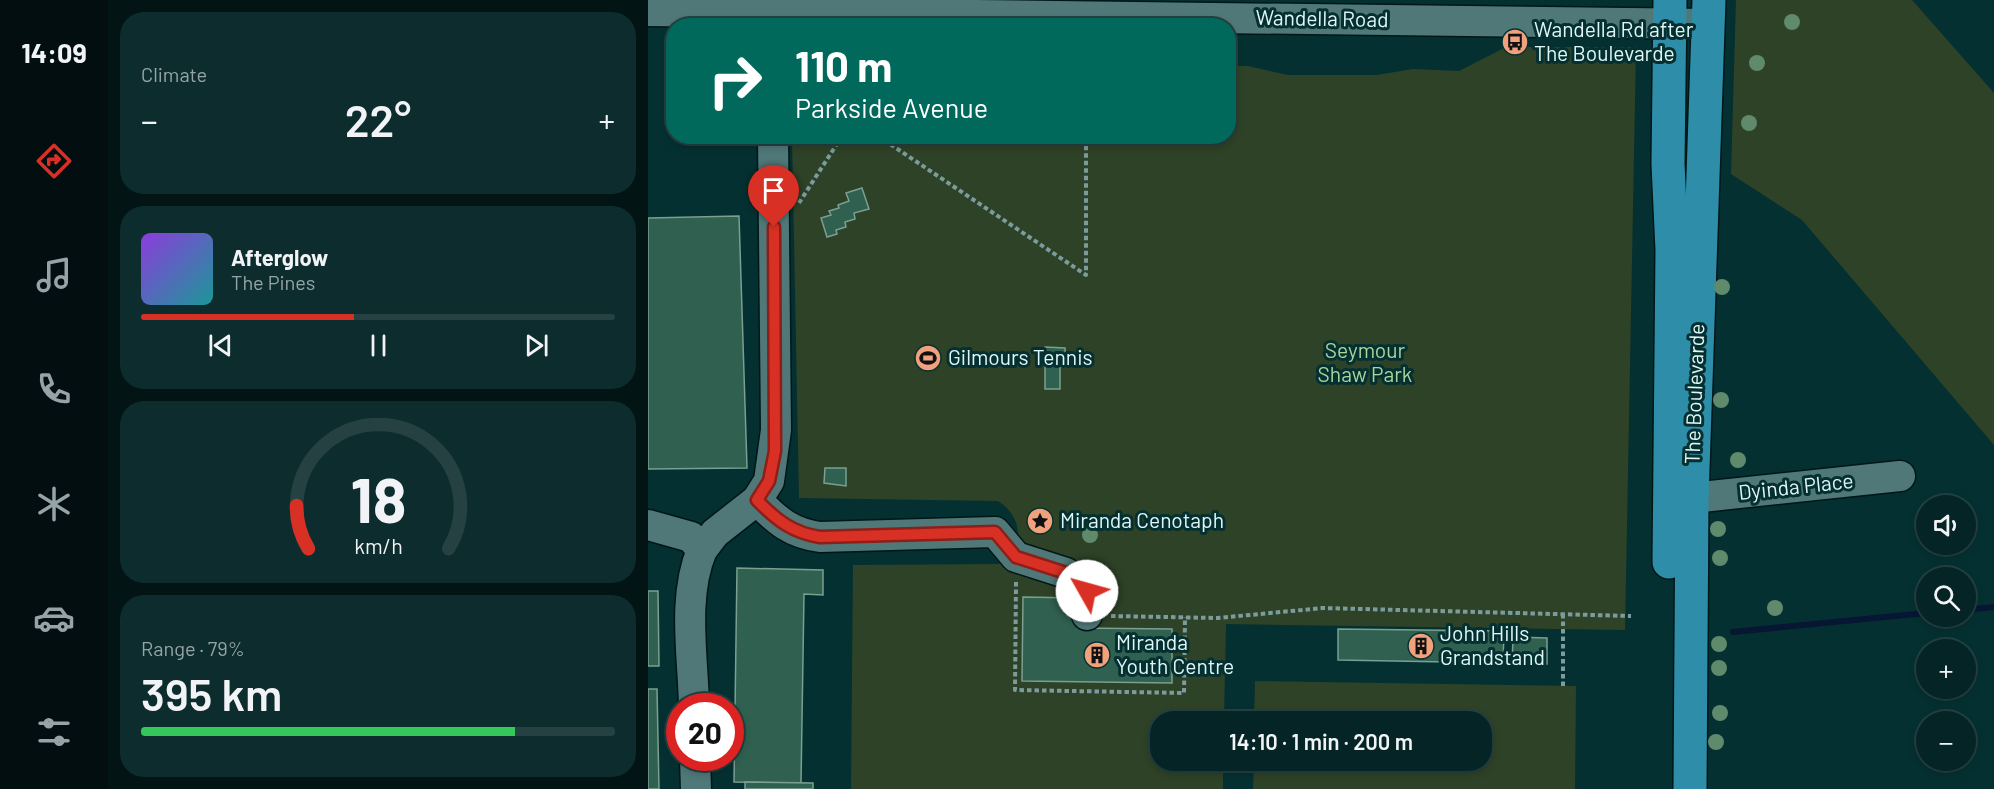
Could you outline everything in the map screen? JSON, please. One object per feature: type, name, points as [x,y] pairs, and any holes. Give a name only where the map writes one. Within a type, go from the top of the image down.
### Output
[{"type":"main road","name":"The Boulevarde","points":[[1668,789],[1672,250],[1668,164],[1669,12]]},
{"type":"main road","name":"The Boulevarde","points":[[1690,789],[1692,498],[1709,12]]},
{"type":"street","name":"Wandella Road","points":[[648,11],[756,18]]},
{"type":"street","name":"Wandella Road","points":[[900,18],[1709,12]]},
{"type":"street","points":[[694,693],[691,593],[695,566],[702,550],[716,533],[757,500],[771,475],[776,430],[773,144]]},
{"type":"street","name":"Dyinda Place","points":[[1692,498],[1900,476]]},
{"type":"street","points":[[757,500],[785,525],[800,534],[820,537],[995,532],[1016,557],[1066,573],[1087,591],[1087,615]]},
{"type":"street","points":[[648,525],[691,537],[702,550]]},
{"type":"street","points":[[695,771],[696,789]]},
{"type":"path","points":[[797,206],[837,144]]},
{"type":"path","points":[[890,144],[1086,275],[1086,144]]},
{"type":"path","points":[[1016,557],[1014,690],[1184,693],[1185,617]]},
{"type":"path","points":[[1087,615],[1218,618],[1323,608],[1631,616]]},
{"type":"path","points":[[1563,614],[1563,686]]},
{"type":"green space","points":[[1736,0],[1912,0],[1994,93],[1994,445],[1802,220],[1731,174]]},
{"type":"green space","name":"Seymour Shaw Park","points":[[1506,47],[1636,47],[1625,630],[1226,624],[1224,711],[1150,711],[1150,771],[1223,771],[1223,789],[851,789],[853,565],[999,564],[1013,549],[1018,532],[1013,515],[998,501],[799,498],[792,144],[1236,144],[1236,66],[1248,66],[1288,75],[1377,75],[1413,69],[1459,71]]},
{"type":"green space","points":[[1255,681],[1576,686],[1575,789],[1253,789],[1254,771],[1492,771],[1492,711],[1254,711]]},
{"type":"building","points":[[862,188],[869,209],[854,213],[855,219],[845,222],[846,227],[836,230],[837,234],[827,237],[821,218],[831,215],[829,211],[849,201],[846,193]]},
{"type":"building","points":[[739,216],[747,468],[648,469],[648,218]]},
{"type":"building","points":[[1045,347],[1065,348],[1066,367],[1060,367],[1060,389],[1045,389]]},
{"type":"building","points":[[825,468],[846,468],[846,486],[824,483]]},
{"type":"building","points":[[737,568],[823,570],[823,595],[804,594],[801,783],[734,782],[734,771],[744,771],[744,693],[735,693]]},
{"type":"building","points":[[648,591],[658,591],[659,666],[648,666]]},
{"type":"building","name":"Miranda Youth Centre","points":[[1023,597],[1078,598],[1078,628],[1172,629],[1172,683],[1022,681]]},
{"type":"building","name":"John Hills Grandstand","points":[[1338,629],[1504,631],[1503,663],[1338,660]]},
{"type":"building","points":[[1513,637],[1547,638],[1547,664],[1512,663]]},
{"type":"building","points":[[648,689],[657,689],[659,789],[648,789]]},
{"type":"building","points":[[745,782],[813,783],[813,789],[745,789]]},
{"type":"waterway","points":[[1976,609],[1994,607]]},
{"type":"waterway","points":[[1733,632],[1916,614]]},
{"type":"place","name":"Wandella Rd after The Boulevarde","points":[[1515,42]]},
{"type":"place","name":"Gilmours Tennis","points":[[928,358]]},
{"type":"place","name":"Miranda Cenotaph","points":[[1040,521]]},
{"type":"place","name":"John Hills Grandstand","points":[[1421,646]]},
{"type":"place","name":"Miranda Youth Centre","points":[[1097,655]]},
{"type":"route","points":[[774,227],[775,451],[769,481],[757,500],[785,525],[800,534],[820,537],[995,532],[1016,557],[1066,573],[1087,591]]}]
